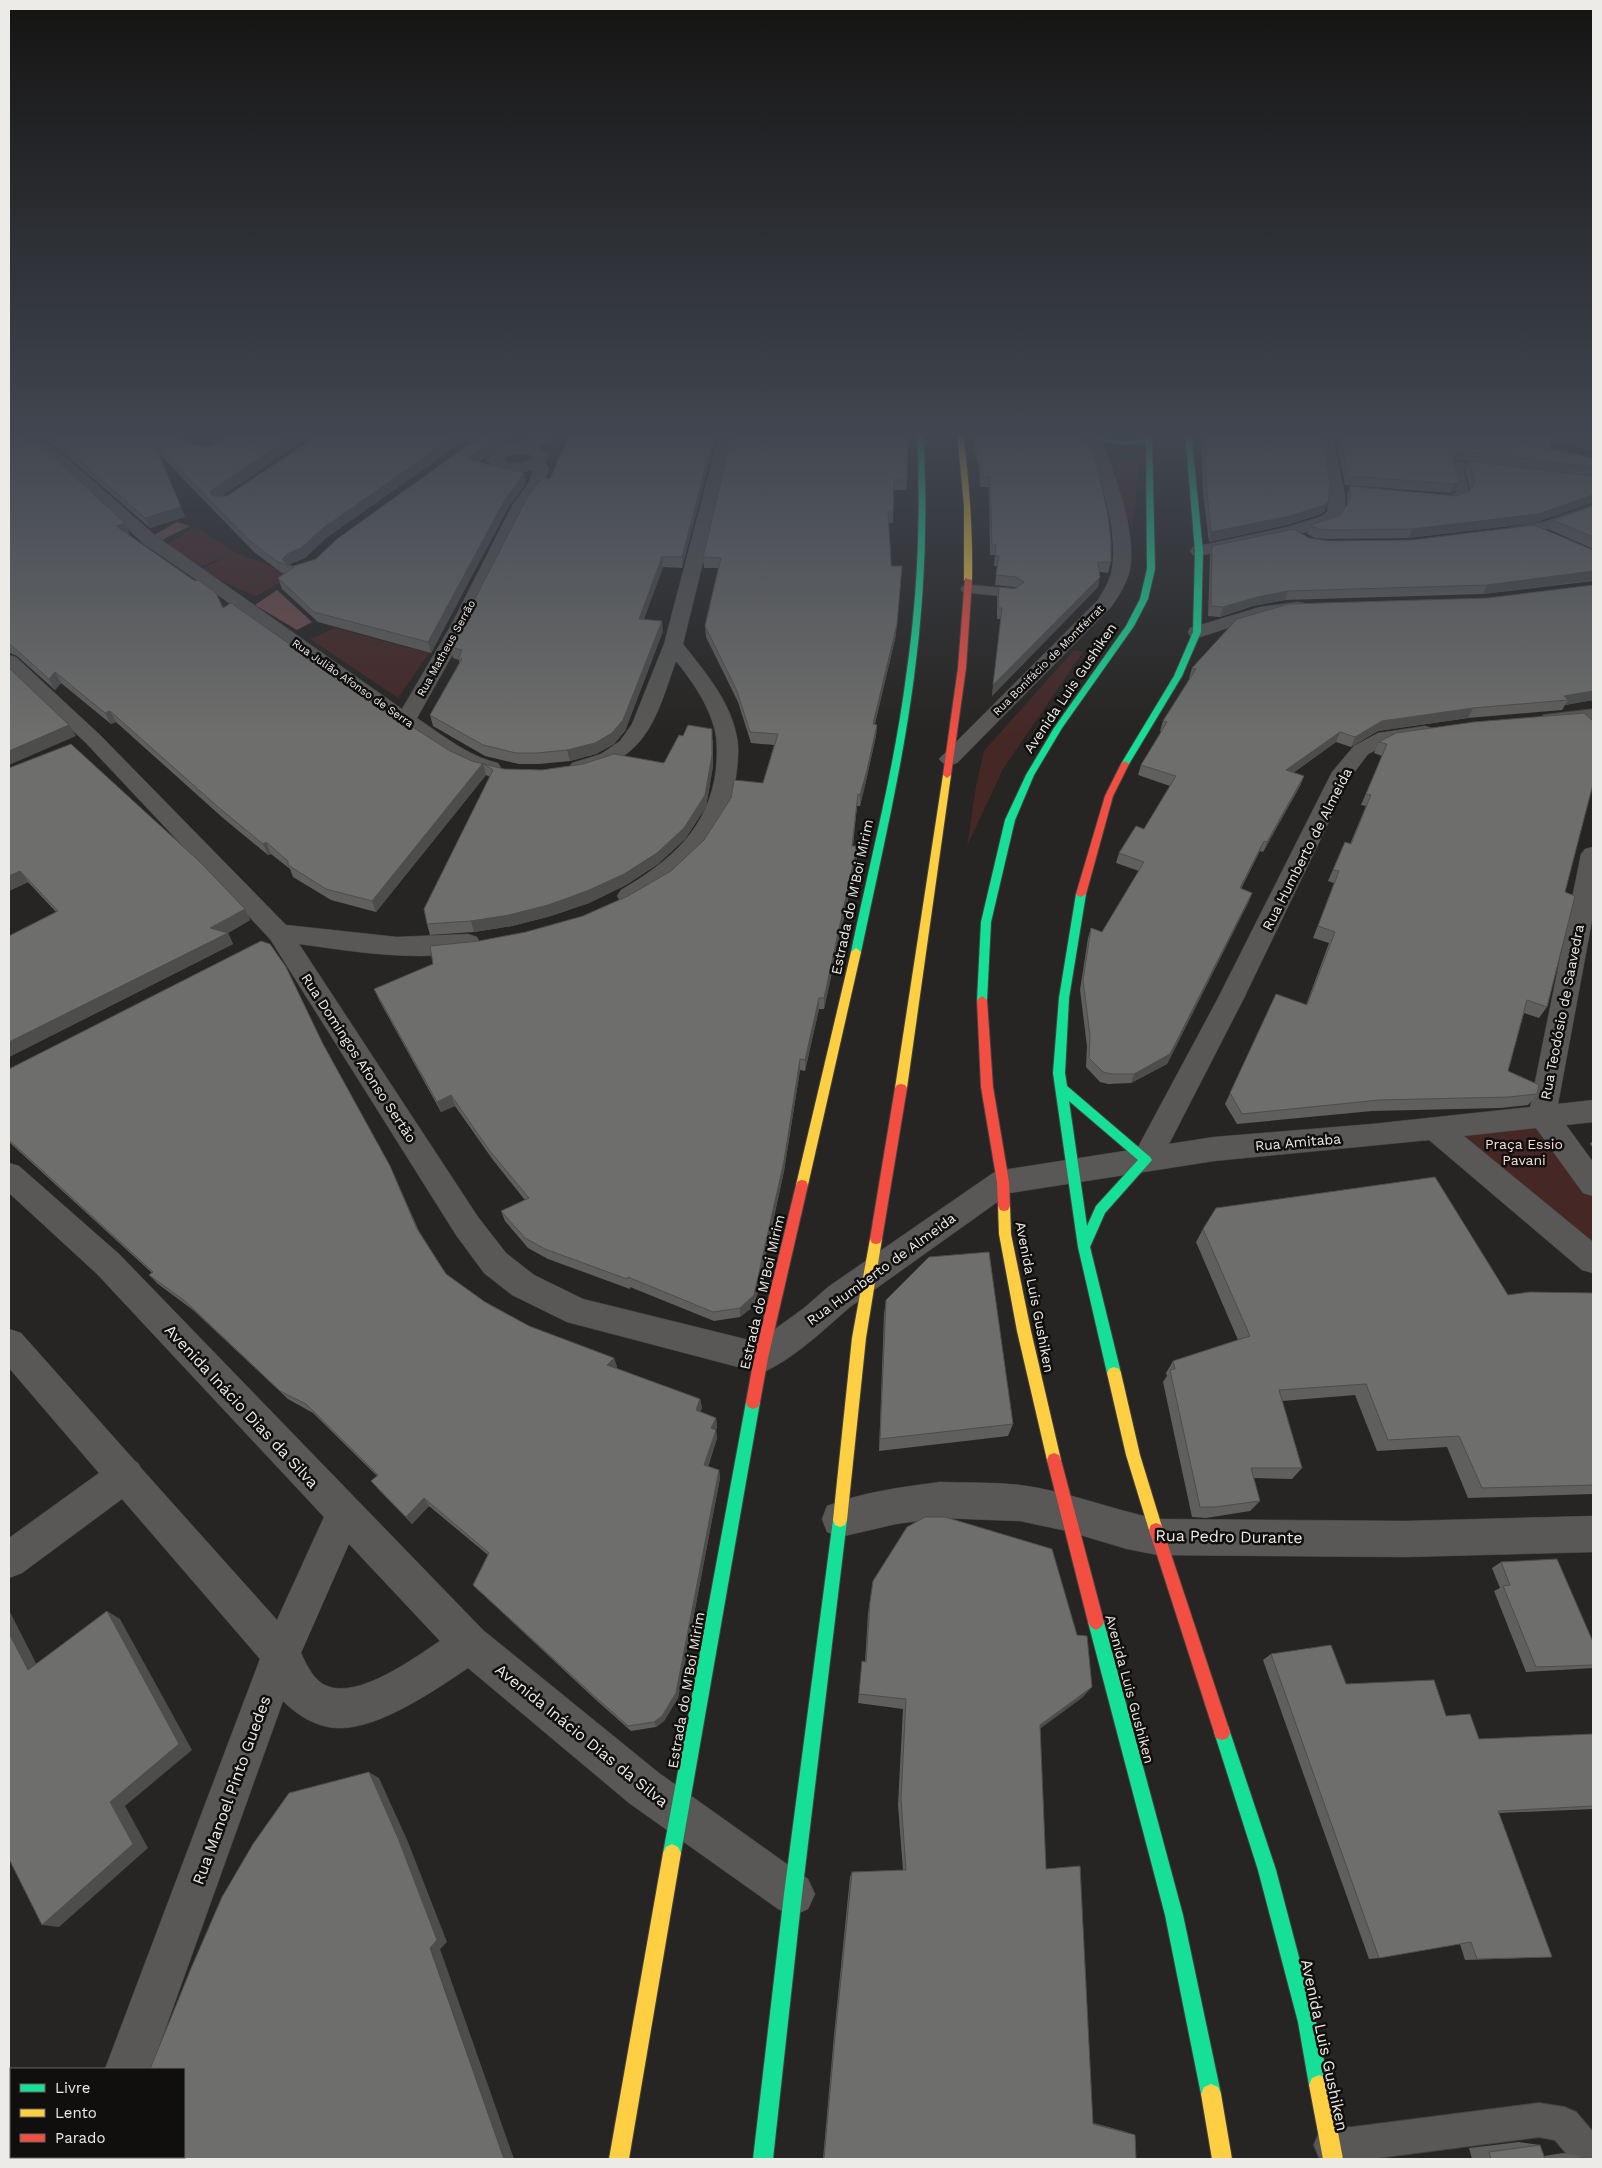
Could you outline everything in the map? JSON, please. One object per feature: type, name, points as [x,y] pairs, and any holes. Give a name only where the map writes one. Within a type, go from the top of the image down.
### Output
[{"type":"main road","name":"Estrada do M'Boi Mirim","points":[[619,2159],[761,1358],[840,1027],[900,740],[915,640],[921,532]]},
{"type":"main road","points":[[763,2159],[860,1338],[905,1065],[962,668],[968,589],[968,532]]},
{"type":"main road","name":"Avenida Luis Gushiken","points":[[1151,532],[1152,569],[1144,599],[1130,626],[1070,709],[1030,776],[1010,820],[986,922],[981,989],[987,1087],[1003,1182],[1005,1234],[1050,1444],[1067,1513],[1160,1859],[1199,2028],[1222,2159]]},
{"type":"main road","points":[[1197,532],[1199,551],[1197,632]]},
{"type":"main road","name":"Avenida Luis Gushiken","points":[[1197,632],[1178,676],[1130,753],[1109,796],[1078,905],[1064,998],[1059,1073],[1084,1247],[1133,1455],[1267,1870],[1307,2022],[1332,2152]]},
{"type":"main road","points":[[1062,1089],[1146,1160],[1100,1210],[1084,1247]]},
{"type":"street","name":"Rua Julião Afonso de Serra","points":[[141,532],[350,683],[460,756],[479,766],[507,771]]},
{"type":"street","name":"Rua Matheus Serrão","points":[[406,720],[459,627],[507,532]]},
{"type":"street","points":[[561,770],[585,767],[608,758],[628,745],[642,724],[673,644],[702,532]]},
{"type":"street","name":"Rua Bonifácio de Montférrat","points":[[950,759],[1105,603],[1116,585],[1122,567],[1121,532]]},
{"type":"street","points":[[1199,551],[1296,535],[1302,532]]},
{"type":"street","points":[[1197,632],[1260,612],[1315,606]]},
{"type":"street","points":[[613,905],[656,881],[692,848],[708,828],[720,804],[725,786],[727,777],[727,740],[715,706],[698,676],[673,644]]},
{"type":"street","name":"Rua Domingos Afonso Sertão","points":[[9,661],[85,742],[279,933],[467,1226],[495,1263],[523,1285],[578,1312],[761,1358]]},
{"type":"street","points":[[1526,721],[1593,715]]},
{"type":"street","name":"Rua Humberto de Almeida","points":[[1146,1160],[1230,1000],[1340,778],[1361,750],[1385,737],[1450,728]]},
{"type":"street","name":"Rua Teodósio de Saavedra","points":[[1593,854],[1542,1115],[1593,1184]]},
{"type":"street","points":[[253,947],[279,933],[376,945],[441,946],[493,940]]},
{"type":"street","name":"Rua Amitaba","points":[[1003,1182],[1214,1149],[1593,1111]]},
{"type":"street","points":[[1433,1127],[1593,1260]]},
{"type":"street","name":"Avenida Inácio Dias da Silva","points":[[9,1175],[108,1264],[469,1644],[644,1788],[793,1894]]},
{"type":"street","name":"Rua Humberto de Almeida","points":[[761,1358],[839,1297],[1003,1182]]},
{"type":"street","points":[[9,1344],[126,1475],[281,1654],[299,1689],[317,1704],[340,1709],[370,1702],[391,1694],[469,1644]]},
{"type":"street","points":[[9,1560],[126,1475]]},
{"type":"street","name":"Rua Pedro Durante","points":[[840,1519],[896,1506],[940,1500],[1020,1503],[1067,1513],[1127,1531],[1158,1537],[1406,1539],[1593,1534]]},
{"type":"street","name":"Rua Manoel Pinto Guedes","points":[[128,2068],[281,1654],[344,1514]]},
{"type":"lane","points":[[1539,532],[1550,537]]},
{"type":"lane","points":[[968,589],[1014,594]]},
{"type":"lane","points":[[1332,2152],[1353,2144],[1539,2120],[1564,2124],[1593,2159]]},
{"type":"green space","points":[[186,532],[203,532],[236,553],[294,575],[256,596],[198,571],[231,554],[199,567],[165,545]]},
{"type":"green space","points":[[335,628],[429,653],[398,698],[310,639]]},
{"type":"green space","points":[[1074,650],[1083,652],[1003,769],[967,846],[976,787],[984,751]]},
{"type":"green space","name":"Praça Essio Pavani","points":[[1538,1119],[1593,1195],[1593,1251],[1450,1130]]},
{"type":"shaded area","points":[[159,532],[178,532],[162,540],[152,536]]},
{"type":"shaded area","points":[[277,590],[312,622],[297,630],[255,605]]},
{"type":"building","points":[[9,532],[125,532],[195,581],[198,580],[216,593],[223,608],[231,603],[379,707],[450,751],[482,764],[372,901],[326,889],[288,865],[288,861],[266,842],[263,844],[218,807],[110,711],[105,713],[55,672],[49,679],[9,644]]},
{"type":"building","points":[[241,532],[318,532],[301,548],[287,554],[282,559],[287,565],[278,562]]},
{"type":"building","points":[[347,532],[487,532],[428,642],[314,612],[278,578],[294,567],[288,565],[294,566],[316,559]]},
{"type":"building","points":[[509,532],[689,532],[682,557],[662,557],[639,619],[662,621],[623,720],[612,733],[595,743],[567,750],[516,753],[483,745],[430,715],[462,659],[458,659],[462,650],[450,647]]},
{"type":"building","points":[[709,532],[889,532],[891,566],[902,566],[897,624],[873,724],[877,725],[867,770],[860,795],[858,794],[852,846],[857,846],[824,998],[819,998],[805,1060],[800,1059],[784,1161],[754,1295],[740,1308],[713,1312],[628,1277],[627,1279],[545,1249],[525,1238],[501,1211],[529,1198],[489,1150],[451,1095],[437,1102],[374,989],[433,964],[430,946],[479,941],[526,932],[583,916],[628,896],[671,871],[704,840],[731,798],[734,780],[763,783],[778,734],[750,732],[737,691],[705,626],[721,558],[703,557]]},
{"type":"building","points":[[992,532],[1110,532],[1111,541],[1111,562],[1098,562],[1100,577],[993,685],[1002,608],[998,608],[999,587],[1015,589],[1024,582],[1016,577],[996,575],[999,556],[995,556],[996,545],[992,545]]},
{"type":"building","points":[[1279,532],[1299,532],[1309,538],[1329,541],[1412,540],[1476,532],[1551,532],[1593,550],[1593,571],[1487,585],[1288,591],[1257,597],[1223,607],[1211,606],[1212,546]]},
{"type":"building","points":[[1582,532],[1593,532],[1593,537]]},
{"type":"building","points":[[1593,585],[1593,691],[1564,696],[1568,700],[1473,708],[1382,721],[1355,737],[1340,732],[1286,770],[1304,776],[1267,842],[1264,841],[1240,888],[1252,893],[1170,1054],[1134,1074],[1103,1072],[1089,1058],[1090,1036],[1083,980],[1091,928],[1102,932],[1144,862],[1119,853],[1136,826],[1144,829],[1176,776],[1141,765],[1167,722],[1163,721],[1196,669],[1192,668],[1237,619],[1289,604],[1488,598]]},
{"type":"building","points":[[9,668],[69,725],[9,751]]},
{"type":"building","points":[[1584,713],[1593,721],[1593,784],[1565,892],[1575,896],[1547,1007],[1527,1000],[1508,1071],[1539,1085],[1537,1094],[1509,1097],[1379,1100],[1242,1114],[1230,1093],[1276,994],[1307,1005],[1335,932],[1318,926],[1339,871],[1333,870],[1345,842],[1351,844],[1371,795],[1366,794],[1387,744],[1379,742],[1396,733],[1474,722]]},
{"type":"building","points":[[688,725],[712,729],[712,755],[705,795],[684,828],[657,853],[624,874],[587,891],[548,905],[509,915],[471,921],[427,924],[424,909],[493,770],[485,764],[504,769],[542,770],[583,764],[614,754],[664,763],[679,735],[683,736]]},
{"type":"building","points":[[71,744],[200,862],[245,909],[210,928],[228,933],[9,1042],[9,936],[58,911],[20,871],[9,876],[9,768]]},
{"type":"building","points":[[261,941],[270,944],[286,967],[323,1044],[390,1166],[417,1229],[446,1274],[485,1302],[529,1326],[614,1358],[607,1365],[700,1399],[696,1410],[716,1418],[711,1428],[716,1430],[704,1465],[719,1470],[676,1693],[662,1716],[654,1722],[628,1726],[592,1694],[473,1585],[489,1553],[424,1498],[406,1517],[371,1481],[378,1475],[306,1404],[280,1391],[185,1301],[149,1275],[153,1272],[9,1140],[9,1069]]},
{"type":"building","points":[[1435,1177],[1508,1295],[1530,1292],[1593,1293],[1593,1485],[1482,1488],[1459,1436],[1388,1440],[1366,1384],[1279,1390],[1302,1468],[1251,1468],[1260,1501],[1200,1507],[1170,1370],[1175,1369],[1173,1361],[1250,1336],[1203,1229],[1216,1208]]},
{"type":"building","points":[[989,1252],[1013,1424],[880,1439],[886,1300],[929,1257]]},
{"type":"building","points":[[925,1517],[945,1517],[1052,1549],[1077,1635],[1087,1636],[1092,1687],[1040,1725],[1046,1869],[1080,1866],[1093,2124],[1135,2135],[1136,2159],[824,2159],[852,1872],[906,1870],[901,1799],[906,1699],[859,1694],[862,1661],[866,1662],[873,1581],[907,1527]]},
{"type":"building","points":[[1557,1559],[1593,1642],[1593,1665],[1536,1667],[1503,1586],[1510,1585],[1501,1562]]},
{"type":"building","points":[[107,1611],[179,1744],[110,1802],[133,1844],[42,1925],[9,1859],[9,1633],[28,1670]]},
{"type":"building","points":[[1331,1645],[1346,1684],[1434,1680],[1446,1716],[1470,1714],[1479,1739],[1593,1734],[1593,1806],[1498,1811],[1552,1957],[1477,1959],[1471,1942],[1379,1958],[1271,1654]]},
{"type":"building","points":[[369,1772],[398,1838],[437,1940],[430,1948],[504,2159],[114,2159],[185,2158],[185,2068],[150,2068],[222,1897],[253,1844],[289,1793]]},
{"type":"building","points":[[1540,2145],[1545,2159],[1491,2159],[1489,2152]]},
{"type":"traffic: fast","points":[[856,952],[904,718],[915,639],[922,532]]},
{"type":"traffic: fast","points":[[982,1000],[986,922],[1010,820],[1030,775],[1058,728],[1130,626],[1144,599],[1151,569],[1150,532]]},
{"type":"traffic: fast","points":[[1125,764],[1178,676],[1197,632],[1199,551],[1197,532]]},
{"type":"traffic: fast","points":[[1081,894],[1064,998],[1059,1073],[1084,1247],[1114,1373]]},
{"type":"traffic: fast","points":[[1062,1089],[1146,1160],[1100,1210],[1084,1247]]},
{"type":"traffic: fast","points":[[672,1853],[753,1402]]},
{"type":"traffic: fast","points":[[763,2159],[793,1894],[840,1520]]},
{"type":"traffic: fast","points":[[1096,1622],[1174,1915],[1211,2094]]},
{"type":"traffic: fast","points":[[1222,1732],[1267,1870],[1307,2022],[1319,2085]]},
{"type":"traffic: slow","points":[[968,532],[968,580]]},
{"type":"traffic: slow","points":[[901,1088],[947,775]]},
{"type":"traffic: slow","points":[[802,1185],[856,952]]},
{"type":"traffic: slow","points":[[1004,1206],[1005,1234],[1024,1331],[1054,1460]]},
{"type":"traffic: slow","points":[[840,1520],[859,1338],[876,1239]]},
{"type":"traffic: slow","points":[[1114,1373],[1133,1455],[1156,1530]]},
{"type":"traffic: slow","points":[[619,2159],[672,1853]]},
{"type":"traffic: slow","points":[[1319,2085],[1333,2159]]},
{"type":"traffic: slow","points":[[1211,2094],[1222,2159]]},
{"type":"traffic: jam","points":[[947,775],[962,668],[968,580]]},
{"type":"traffic: jam","points":[[1081,894],[1109,796],[1125,764]]},
{"type":"traffic: jam","points":[[982,1000],[987,1087],[1003,1182],[1004,1206]]},
{"type":"traffic: jam","points":[[876,1239],[901,1088]]},
{"type":"traffic: jam","points":[[753,1402],[761,1358],[802,1185]]},
{"type":"traffic: jam","points":[[1054,1460],[1096,1622]]},
{"type":"traffic: jam","points":[[1156,1530],[1222,1732]]}]
